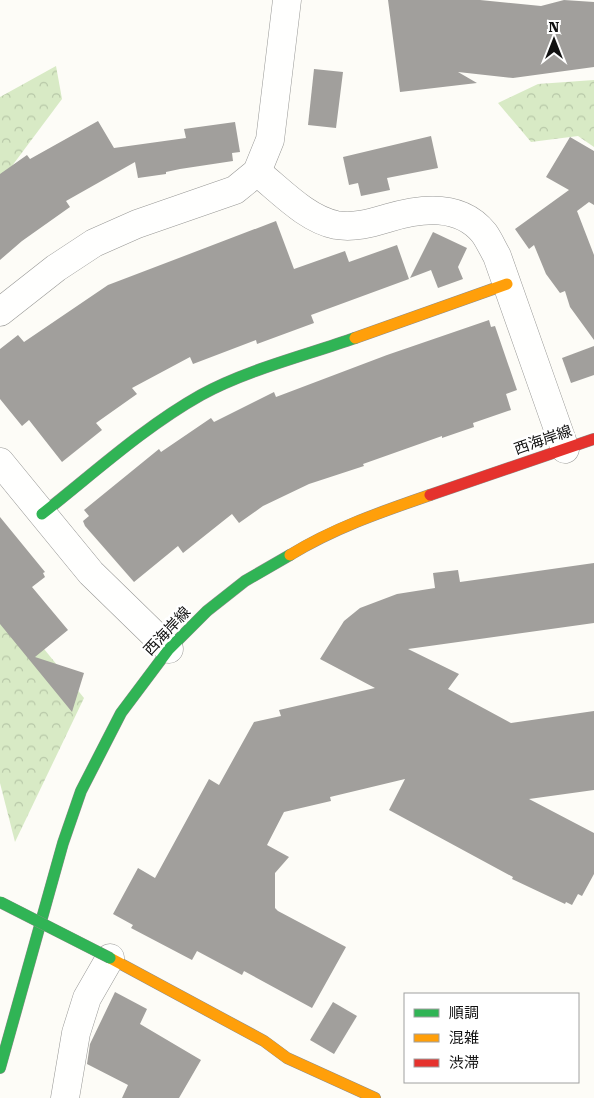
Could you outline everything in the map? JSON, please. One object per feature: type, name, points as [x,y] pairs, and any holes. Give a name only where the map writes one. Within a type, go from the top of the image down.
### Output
[{"type":"street","points":[[0,312],[56,268],[94,243],[137,224],[235,190],[257,172],[270,140],[287,0]]},
{"type":"street","points":[[257,172],[315,217],[334,224],[360,225],[421,210],[439,209],[457,213],[484,232],[497,256],[565,449]]},
{"type":"street","points":[[42,514],[163,418],[203,394],[246,376],[507,284]]},
{"type":"street","name":"西海岸線","points":[[0,1068],[63,843],[81,791],[121,713],[169,649],[200,617],[239,585],[269,565],[320,537],[358,520],[594,439]]},
{"type":"street","points":[[0,462],[113,596],[169,649]]},
{"type":"street","points":[[0,902],[110,958],[264,1041],[287,1058],[375,1098]]},
{"type":"street","points":[[65,1098],[78,1024],[87,998],[110,958]]},
{"type":"green space","points":[[56,66],[62,99],[0,182],[0,97]]},
{"type":"green space","points":[[594,80],[594,147],[578,136],[531,142],[498,103],[538,84]]},
{"type":"green space","points":[[0,595],[84,698],[15,842],[0,783]]},
{"type":"building","points":[[388,0],[480,0],[541,6],[564,0],[594,2],[594,67],[513,78],[458,72],[477,83],[400,92]]},
{"type":"building","points":[[314,69],[343,72],[336,128],[308,125]]},
{"type":"building","points":[[98,121],[114,148],[186,138],[184,129],[235,122],[240,152],[232,153],[233,161],[138,178],[135,162],[66,201],[70,207],[22,241],[0,260],[0,174],[27,155],[30,159]]},
{"type":"building","points":[[431,136],[438,168],[387,178],[390,190],[361,196],[358,183],[349,185],[343,157]]},
{"type":"building","points":[[570,137],[594,151],[594,205],[589,202],[577,211],[594,255],[594,340],[570,307],[565,291],[560,293],[546,274],[534,245],[529,249],[515,229],[569,190],[546,177]]},
{"type":"building","points":[[276,221],[294,269],[345,251],[349,262],[397,245],[409,279],[311,315],[314,323],[257,344],[256,340],[193,364],[190,357],[132,388],[137,394],[96,423],[102,430],[62,462],[29,420],[22,426],[0,399],[0,349],[18,335],[24,342],[108,285]]},
{"type":"building","points":[[433,232],[467,248],[458,267],[463,279],[438,288],[431,270],[410,278]]},
{"type":"building","points":[[489,320],[491,327],[495,326],[517,390],[506,394],[511,410],[473,423],[474,427],[442,438],[442,436],[363,464],[364,466],[309,484],[263,506],[239,523],[232,514],[183,553],[178,546],[134,582],[85,526],[83,521],[89,516],[84,510],[159,449],[161,452],[211,418],[214,422],[274,392],[276,397],[387,355]]},
{"type":"building","points":[[594,346],[594,375],[571,383],[562,358]]},
{"type":"building","points":[[0,517],[45,572],[43,573],[45,577],[32,587],[68,630],[35,657],[84,673],[72,712],[0,624]]},
{"type":"building","points":[[594,563],[594,623],[408,649],[459,674],[448,689],[511,723],[594,711],[594,790],[529,799],[594,833],[594,874],[582,896],[578,894],[572,905],[566,902],[565,904],[512,879],[513,877],[389,810],[405,779],[330,797],[331,801],[284,812],[267,845],[289,857],[275,873],[275,908],[346,947],[312,1008],[244,971],[242,975],[197,951],[192,960],[131,928],[133,925],[113,914],[138,868],[155,878],[209,779],[219,785],[254,722],[281,716],[279,710],[375,688],[320,659],[344,621],[360,608],[397,594],[435,588],[433,573],[458,570],[460,582]]},
{"type":"building","points":[[115,992],[147,1009],[140,1024],[201,1060],[179,1098],[122,1098],[128,1085],[87,1064],[90,1044]]},
{"type":"building","points":[[333,1002],[357,1016],[334,1054],[310,1040]]},
{"type":"traffic: fast","points":[[42,514],[159,421],[201,395],[257,370],[355,338]]},
{"type":"traffic: fast","points":[[0,1068],[63,843],[81,791],[121,713],[169,649],[207,611],[245,581],[290,555]]},
{"type":"traffic: fast","points":[[0,902],[110,958]]},
{"type":"traffic: slow","points":[[355,338],[507,284]]},
{"type":"traffic: slow","points":[[290,555],[341,529],[376,514],[430,495]]},
{"type":"traffic: slow","points":[[110,958],[264,1041],[287,1058],[375,1098]]},
{"type":"traffic: jam","points":[[430,495],[594,439]]}]
